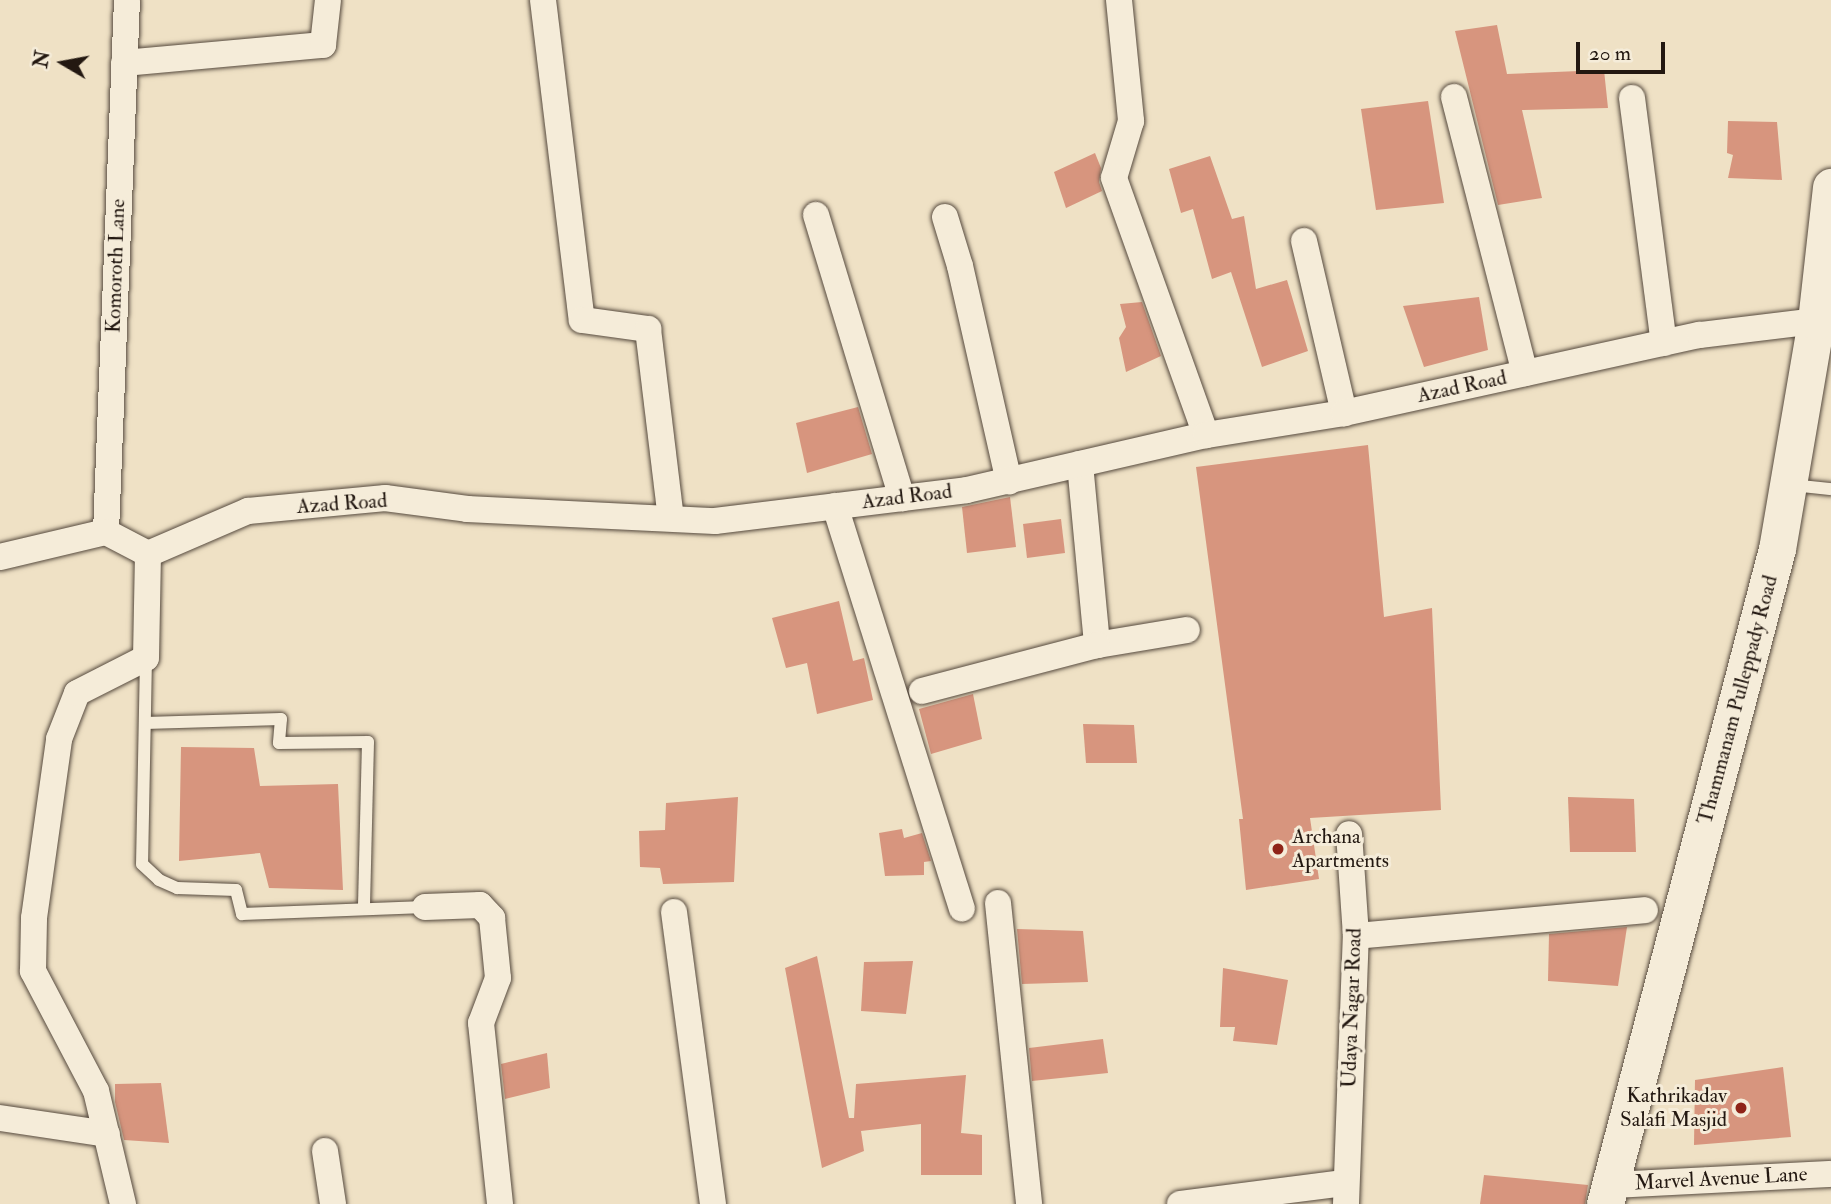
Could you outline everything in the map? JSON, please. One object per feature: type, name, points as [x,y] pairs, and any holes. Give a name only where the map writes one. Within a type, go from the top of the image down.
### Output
[{"type":"main road","name":"Thammanam Pulleppady Road","points":[[1608,1194],[1777,549],[1816,321],[1831,187]]},
{"type":"street","name":"Komoroth Lane","points":[[106,532],[127,0]]},
{"type":"street","points":[[124,63],[323,45],[328,0]]},
{"type":"street","points":[[543,0],[582,320],[648,328],[671,518]]},
{"type":"street","points":[[1119,0],[1131,121],[1114,178],[1206,435]]},
{"type":"street","points":[[1454,97],[1525,373]]},
{"type":"street","points":[[1632,98],[1664,343]]},
{"type":"street","points":[[816,215],[902,498]]},
{"type":"street","points":[[945,217],[960,266],[1009,481]]},
{"type":"street","points":[[1304,241],[1344,413]]},
{"type":"street","name":"Azad Road","points":[[148,554],[248,511],[385,498],[467,509],[715,521],[902,498],[1009,481],[1206,435],[1344,413],[1700,335],[1816,321]]},
{"type":"street","points":[[1080,464],[1097,645]]},
{"type":"street","points":[[835,506],[961,908]]},
{"type":"street","points":[[0,557],[106,532],[148,554],[146,659],[77,693],[59,739],[34,918],[33,971],[96,1091],[123,1204]]},
{"type":"street","points":[[922,691],[1097,645],[1187,630]]},
{"type":"street","name":"Udaya Nagar Road","points":[[1180,1204],[1345,1194],[1356,936],[1349,834]]},
{"type":"street","points":[[998,903],[1028,1204]]},
{"type":"street","points":[[425,907],[480,905],[492,918],[498,978],[481,1023],[500,1204]]},
{"type":"street","points":[[1356,936],[1645,910]]},
{"type":"street","points":[[674,912],[713,1204]]},
{"type":"street","points":[[0,1118],[107,1134]]},
{"type":"street","points":[[325,1151],[333,1204]]},
{"type":"street","name":"Marvel Avenue Lane","points":[[1608,1194],[1831,1174]]},
{"type":"lane","points":[[1788,485],[1831,489]]},
{"type":"lane","points":[[146,659],[142,864],[159,880],[177,888],[236,890],[242,915],[425,907]]},
{"type":"lane","points":[[145,723],[281,719],[279,743],[368,742],[364,908]]},
{"type":"building","points":[[1497,25],[1507,74],[1604,70],[1608,108],[1522,110],[1542,198],[1498,205],[1455,31]]},
{"type":"building","points":[[1428,101],[1444,203],[1376,210],[1361,109]]},
{"type":"building","points":[[1728,121],[1777,122],[1782,180],[1728,178],[1733,155],[1727,153]]},
{"type":"building","points":[[1095,153],[1101,168],[1099,182],[1102,191],[1066,208],[1054,172]]},
{"type":"building","points":[[1210,156],[1232,219],[1244,216],[1256,289],[1287,280],[1308,351],[1262,367],[1231,272],[1212,279],[1193,209],[1181,213],[1169,169]]},
{"type":"building","points":[[1479,297],[1488,350],[1424,367],[1403,306]]},
{"type":"building","points":[[1142,302],[1161,356],[1126,372],[1119,338],[1126,327],[1120,304]]},
{"type":"building","points":[[858,407],[872,454],[807,473],[796,423]]},
{"type":"building","points":[[1368,445],[1384,617],[1432,608],[1441,810],[1310,818],[1319,879],[1246,890],[1239,819],[1243,819],[1196,467]]},
{"type":"building","points":[[1010,497],[1016,547],[967,553],[962,507]]},
{"type":"building","points":[[1061,519],[1065,553],[1027,558],[1023,524]]},
{"type":"building","points":[[839,601],[853,661],[864,658],[873,700],[817,714],[807,663],[786,668],[772,618]]},
{"type":"building","points":[[973,694],[982,739],[931,754],[919,709]]},
{"type":"building","points":[[1083,724],[1134,725],[1137,763],[1086,763]]},
{"type":"building","points":[[181,747],[254,748],[260,786],[338,784],[343,890],[269,888],[260,853],[179,861]]},
{"type":"building","points":[[738,797],[734,882],[663,884],[660,868],[640,867],[639,831],[665,830],[666,803]]},
{"type":"building","points":[[1568,797],[1634,799],[1636,852],[1570,852]]},
{"type":"building","points":[[902,829],[904,838],[922,833],[931,861],[924,862],[924,875],[885,876],[879,833]]},
{"type":"building","points":[[1627,927],[1618,986],[1548,981],[1549,934]]},
{"type":"building","points":[[1017,929],[1083,931],[1088,982],[1022,984]]},
{"type":"building","points":[[817,956],[849,1118],[854,1118],[856,1084],[966,1075],[961,1133],[982,1135],[982,1175],[921,1175],[921,1124],[861,1131],[864,1151],[822,1168],[785,968]]},
{"type":"building","points":[[913,961],[906,1014],[861,1011],[864,962]]},
{"type":"building","points":[[1223,968],[1288,980],[1277,1045],[1233,1041],[1235,1027],[1220,1027]]},
{"type":"building","points":[[1103,1039],[1108,1073],[1032,1081],[1029,1048]]},
{"type":"building","points":[[547,1053],[550,1088],[505,1099],[501,1064]]},
{"type":"building","name":"Kathrikadav Salafi Masjid","points":[[1783,1067],[1791,1137],[1694,1145],[1695,1080]]},
{"type":"building","points":[[161,1083],[169,1143],[124,1140],[115,1102],[115,1084]]},
{"type":"building","points":[[1484,1175],[1588,1185],[1585,1204],[1480,1204]]},
{"type":"place","name":"Archana Apartments","points":[[1278,849]]},
{"type":"place","name":"Kathrikadav Salafi Masjid","points":[[1741,1108]]}]
